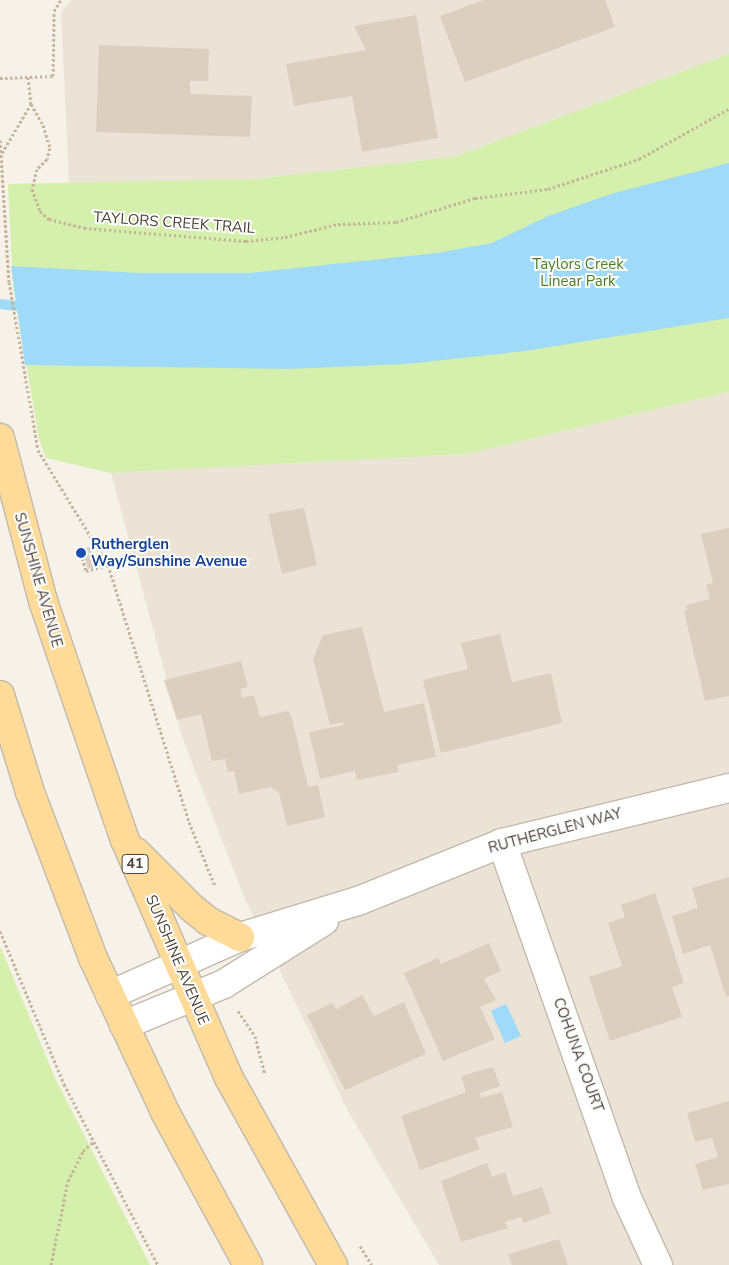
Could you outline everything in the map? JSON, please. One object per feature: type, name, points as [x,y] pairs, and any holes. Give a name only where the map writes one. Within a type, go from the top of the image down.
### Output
[{"type":"main road","name":"SUNSHINE AVENUE","points":[[0,438],[40,592],[125,840],[191,998],[266,1149],[333,1265]]},
{"type":"main road","points":[[0,695],[54,860],[110,996],[202,1185],[248,1265]]},
{"type":"main road","points":[[125,840],[208,921],[240,937]]},
{"type":"street","name":"RUTHERGLEN WAY","points":[[110,996],[240,937],[358,901],[502,843],[729,788]]},
{"type":"street","name":"COHUNA COURT","points":[[502,843],[628,1198],[658,1265]]},
{"type":"street","name":"RUTHERGLEN WAY","points":[[124,1025],[224,984],[358,901]]},
{"type":"path","points":[[0,78],[53,76],[54,11],[61,0]]},
{"type":"path","name":"TAYLORS CREEK TRAIL","points":[[28,77],[31,104],[43,125],[50,148],[35,174],[32,189],[40,211],[48,220],[84,228],[246,241],[285,237],[338,224],[396,222],[475,198],[548,189],[639,159],[729,110]]},
{"type":"path","points":[[1,155],[8,138],[31,104]]},
{"type":"path","points":[[0,140],[6,256],[23,376],[38,450],[108,566],[187,815],[214,884],[216,898],[208,921]]},
{"type":"path","points":[[81,553],[86,571],[108,566]]},
{"type":"path","points":[[0,931],[64,1084],[158,1265]]},
{"type":"path","points":[[224,984],[235,1007],[256,1036],[267,1080]]},
{"type":"path","points":[[51,1265],[68,1181],[83,1151],[93,1142]]},
{"type":"path","points":[[358,1242],[372,1265]]},
{"type":"shaded area","points":[[71,0],[729,0],[729,54],[454,157],[255,179],[69,183],[61,12]]},
{"type":"shaded area","points":[[729,392],[729,1265],[439,1265],[349,1113],[244,897],[182,737],[111,473],[467,454]]},
{"type":"green space","name":"Taylors Creek Linear Park","points":[[729,54],[729,392],[467,454],[111,473],[46,458],[39,439],[13,286],[8,184],[255,179],[454,157]]},
{"type":"green space","points":[[0,946],[55,1078],[150,1265],[0,1265]]},
{"type":"water","points":[[729,163],[729,318],[525,351],[406,364],[288,369],[25,365],[11,266],[139,273],[250,273],[437,253],[492,243],[548,216],[611,194]]},
{"type":"water","points":[[506,1004],[521,1036],[505,1043],[491,1011]]},
{"type":"building","points":[[484,0],[605,0],[615,27],[465,82],[440,16]]},
{"type":"building","points":[[416,15],[438,138],[362,152],[352,96],[294,106],[286,64],[366,50],[354,26]]},
{"type":"building","points":[[99,45],[209,49],[208,81],[190,81],[190,94],[252,96],[250,137],[96,132]]},
{"type":"building","points":[[304,508],[317,565],[282,574],[268,514]]},
{"type":"building","points":[[729,528],[729,696],[705,701],[684,611],[687,610],[686,605],[710,599],[706,585],[713,583],[701,534]]},
{"type":"building","points":[[90,547],[96,567],[88,569],[82,549]]},
{"type":"building","points":[[362,627],[384,712],[424,703],[436,757],[397,765],[399,772],[357,780],[355,771],[320,779],[309,732],[344,725],[343,722],[330,725],[313,659],[323,635]]},
{"type":"building","points":[[500,634],[512,682],[551,673],[562,723],[441,753],[423,680],[468,669],[461,643]]},
{"type":"building","points":[[241,661],[248,687],[240,689],[242,698],[254,695],[260,717],[288,711],[292,718],[308,787],[318,785],[325,817],[287,826],[279,793],[271,787],[239,794],[234,771],[228,772],[225,759],[212,761],[201,714],[177,720],[164,680]]},
{"type":"building","points":[[729,877],[729,996],[726,997],[710,945],[683,954],[672,916],[698,908],[692,888]]},
{"type":"building","points":[[655,893],[684,983],[672,987],[682,1017],[610,1041],[589,977],[622,966],[608,923],[625,917],[621,905]]},
{"type":"building","points":[[489,943],[501,971],[484,979],[496,1000],[480,1007],[495,1039],[443,1061],[404,973],[438,958],[441,964]]},
{"type":"building","points":[[362,995],[374,1016],[404,1002],[426,1054],[345,1090],[307,1015],[332,1003],[336,1009]]},
{"type":"building","points":[[493,1067],[500,1086],[480,1093],[481,1098],[502,1092],[513,1127],[475,1138],[480,1149],[420,1170],[401,1116],[466,1092],[461,1076]]},
{"type":"building","points":[[729,1101],[729,1184],[703,1190],[695,1164],[718,1157],[712,1138],[695,1142],[687,1113]]},
{"type":"building","points":[[487,1163],[492,1177],[505,1172],[513,1196],[542,1187],[551,1213],[523,1223],[521,1217],[505,1222],[508,1228],[461,1242],[441,1181]]},
{"type":"building","points":[[559,1239],[568,1265],[512,1265],[508,1254]]},
{"type":"waterway","points":[[0,304],[16,306]]},
{"type":"place","name":"Rutherglen Way/Sunshine Avenue","points":[[81,553]]}]
